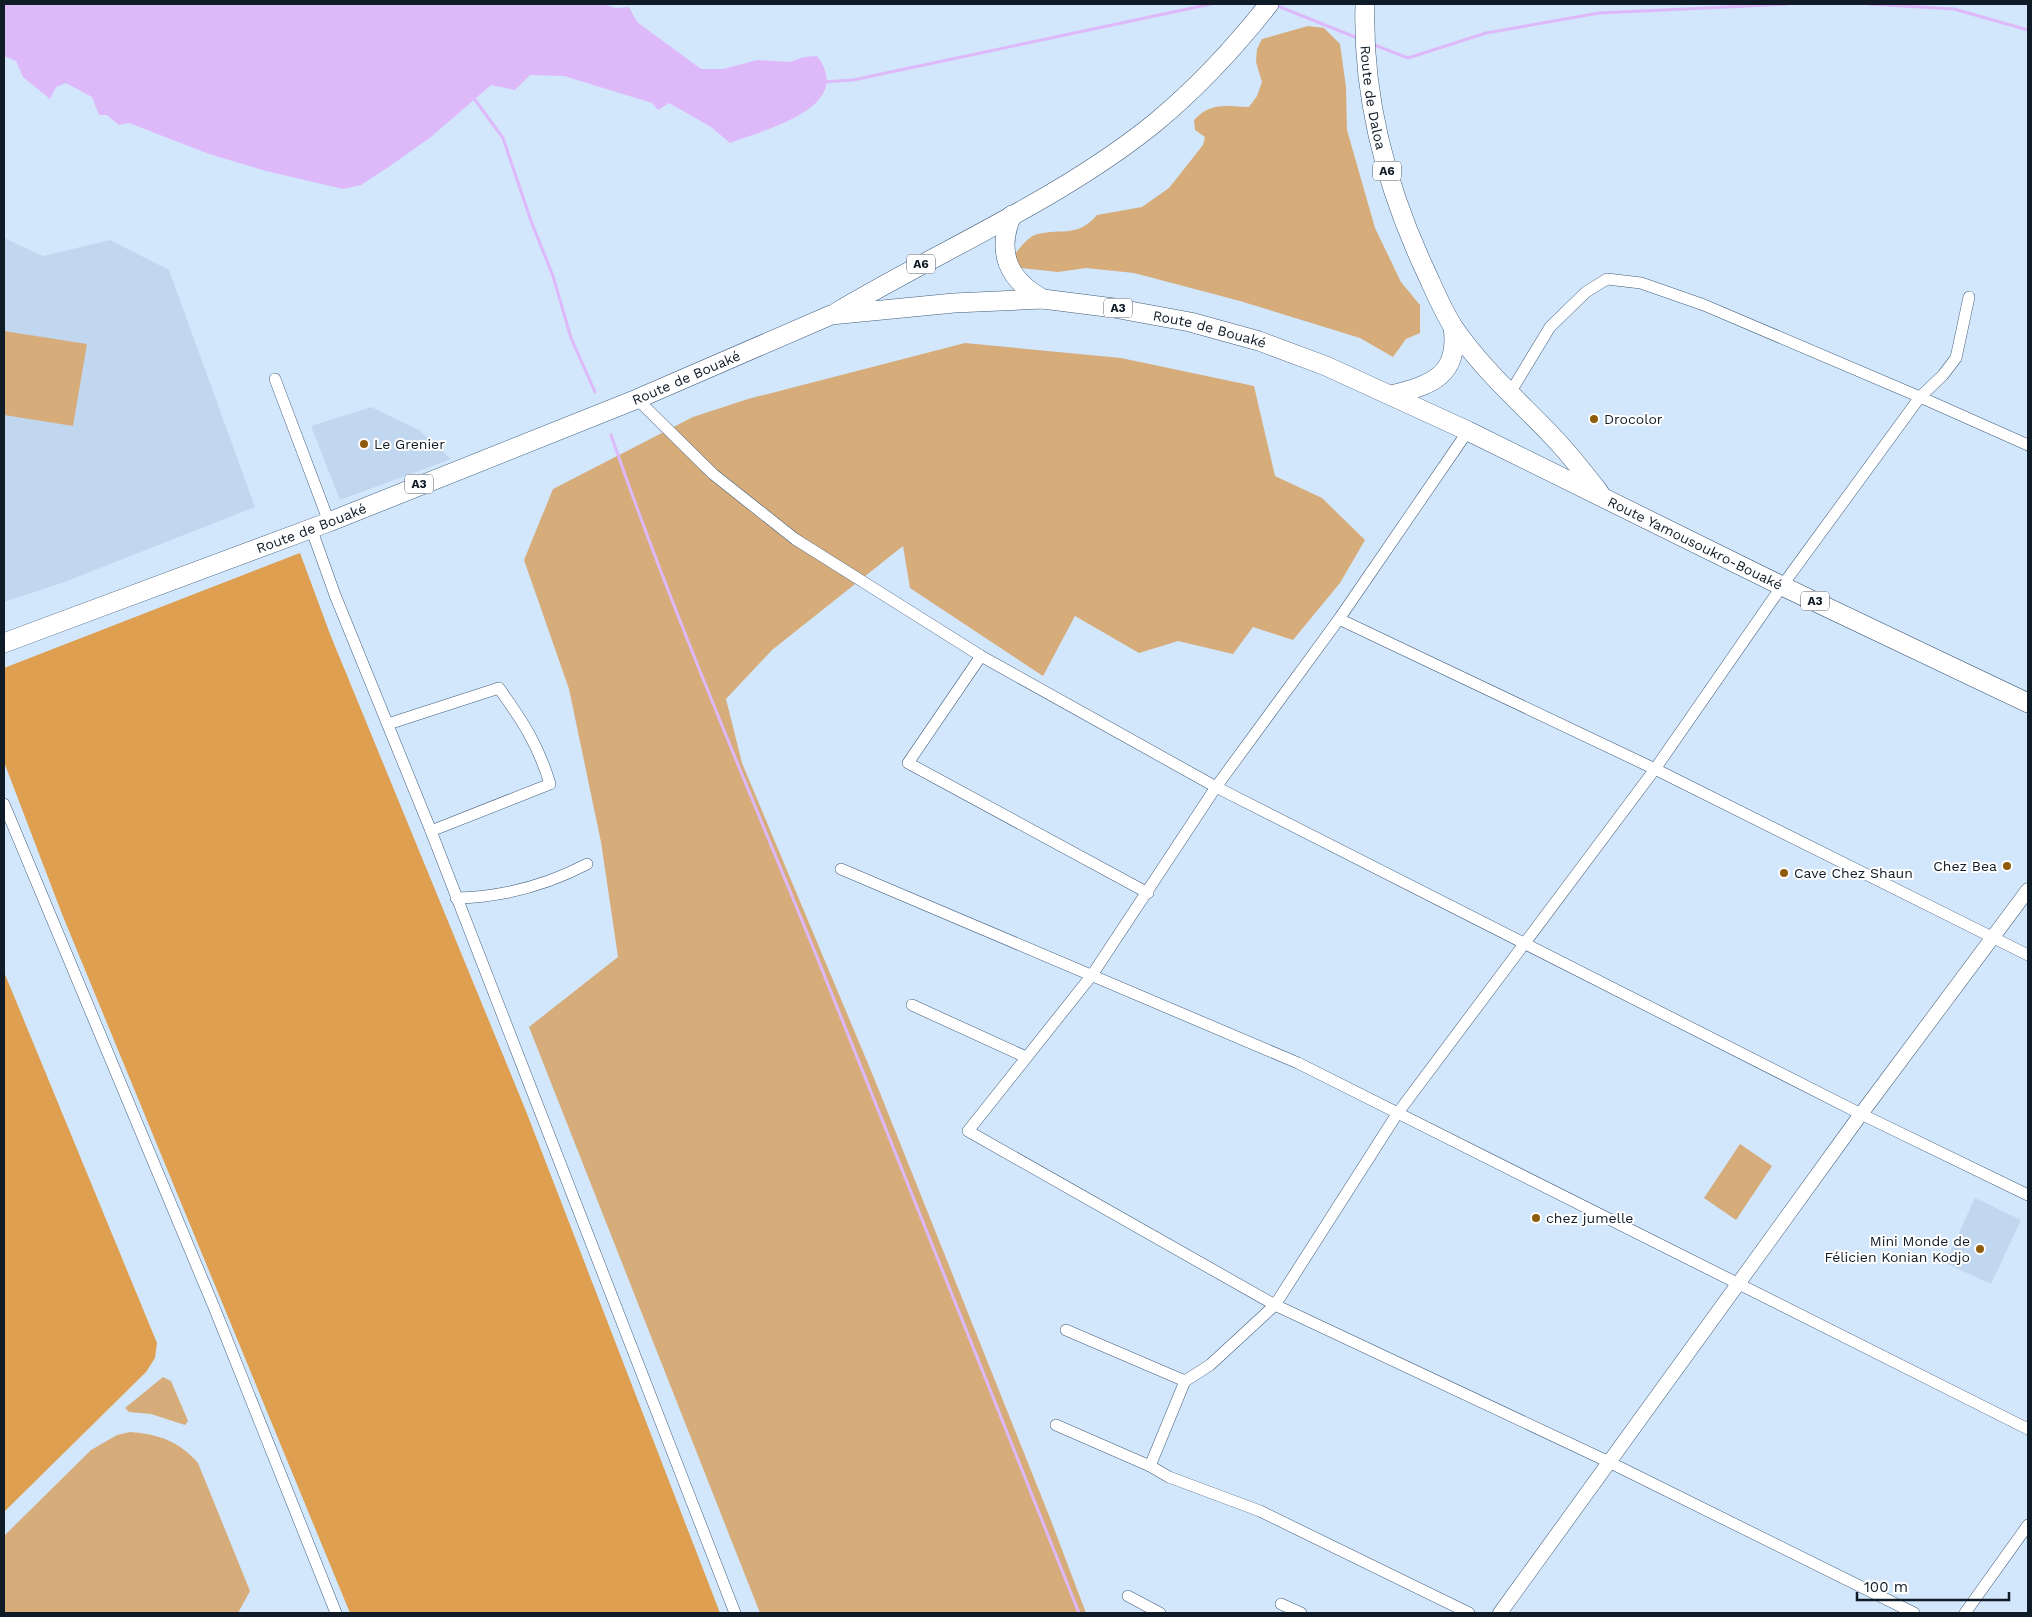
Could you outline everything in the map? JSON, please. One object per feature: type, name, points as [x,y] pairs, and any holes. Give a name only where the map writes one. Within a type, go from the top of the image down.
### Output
[{"type":"highway","name":"A6","points":[[831,315],[882,285],[1012,215],[1092,167],[1156,122],[1207,74],[1269,4]]},
{"type":"highway","name":"Route de Daloa","points":[[1364,4],[1364,42],[1369,86],[1389,180],[1408,233],[1453,327]]},
{"type":"highway","points":[[1012,215],[1006,229],[1004,244],[1010,270],[1015,279],[1026,290],[1043,298]]},
{"type":"highway","name":"Route de Bouaké","points":[[4,643],[328,522],[636,398],[831,315],[954,303],[1043,298],[1114,308],[1199,324],[1259,341],[1326,366],[1391,395]]},
{"type":"highway","name":"A6","points":[[1453,327],[1510,392],[1556,440],[1603,496]]},
{"type":"highway","points":[[1391,395],[1425,386],[1442,374],[1454,351],[1453,327]]},
{"type":"highway","name":"Route Yamousoukro-Bouaké","points":[[1391,395],[1603,496],[1782,586],[2028,703]]},
{"type":"street","points":[[1510,392],[1550,327],[1586,292],[1607,279],[1641,282],[1704,305],[2028,445]]},
{"type":"street","points":[[1150,1466],[1185,1381],[1210,1365],[1275,1305],[1397,1114],[1527,943],[1655,769],[1782,586],[1920,397],[1943,375],[1956,358],[1969,297]]},
{"type":"street","points":[[275,379],[328,522]]},
{"type":"street","points":[[636,398],[713,474],[795,539],[981,656],[1216,787],[1861,1114],[2028,1195]]},
{"type":"street","points":[[1468,432],[1339,619],[1216,787],[1148,893],[1092,975],[968,1131],[1275,1305],[1609,1462],[1914,1613]]},
{"type":"street","points":[[311,528],[335,595],[431,831],[735,1613]]},
{"type":"street","points":[[1339,619],[1655,769],[2028,955]]},
{"type":"street","points":[[981,656],[908,762],[1148,893]]},
{"type":"street","points":[[388,724],[498,688],[528,729],[541,756],[550,784],[431,831]]},
{"type":"street","points":[[4,804],[7,824],[216,1312],[336,1613]]},
{"type":"street","points":[[456,898],[522,891],[567,875],[587,864]]},
{"type":"street","points":[[841,869],[1298,1063],[2028,1428]]},
{"type":"street","points":[[1500,1613],[1861,1114],[2028,890]]},
{"type":"street","points":[[912,1006],[1026,1057]]},
{"type":"street","points":[[1066,1330],[1185,1381]]},
{"type":"street","points":[[1056,1424],[1150,1466],[1169,1477],[1260,1511],[1469,1613]]},
{"type":"street","points":[[1965,1613],[2028,1525]]},
{"type":"street","points":[[1128,1596],[1160,1613]]},
{"type":"street","points":[[1281,1604],[1301,1613]]},
{"type":"shaded area","points":[[4,4],[603,4],[615,8],[629,7],[637,22],[701,69],[723,69],[757,60],[790,62],[804,57],[817,56],[826,74],[825,90],[816,103],[801,114],[783,123],[730,143],[711,127],[669,103],[658,110],[652,103],[564,76],[530,75],[515,90],[491,85],[431,137],[390,166],[361,185],[343,189],[266,171],[209,154],[129,123],[119,125],[107,115],[99,115],[92,97],[66,83],[56,87],[50,99],[23,77],[16,61],[4,56]]},
{"type":"shaded area","points":[[1308,26],[1324,28],[1340,44],[1346,87],[1347,130],[1375,228],[1401,282],[1420,305],[1420,333],[1406,339],[1393,357],[1360,338],[1240,301],[1134,273],[1086,268],[1058,272],[1021,268],[1014,255],[1034,235],[1076,230],[1090,222],[1097,215],[1142,207],[1169,188],[1203,145],[1205,137],[1195,130],[1194,120],[1206,110],[1219,106],[1249,107],[1257,96],[1262,82],[1256,62],[1257,49],[1262,39]]},
{"type":"shaded area","points":[[4,238],[43,256],[110,240],[169,270],[255,507],[62,583],[4,602]]},
{"type":"shaded area","points":[[4,331],[87,344],[73,426],[4,415]]},
{"type":"shaded area","points":[[965,343],[1121,358],[1254,386],[1275,476],[1322,498],[1365,540],[1340,583],[1293,640],[1253,627],[1233,654],[1178,641],[1139,653],[1075,616],[1043,676],[910,588],[903,546],[772,650],[726,699],[742,763],[874,1078],[1050,1518],[1086,1613],[760,1613],[529,1027],[618,957],[601,842],[569,689],[524,560],[553,489],[693,417],[748,399]]},
{"type":"shaded area","points":[[371,407],[419,430],[451,459],[340,500],[311,426]]},
{"type":"shaded area","points":[[300,553],[330,634],[526,1111],[720,1613],[350,1613],[62,914],[4,762],[4,668]]},
{"type":"shaded area","points":[[4,972],[157,1343],[155,1358],[146,1372],[4,1512]]},
{"type":"shaded area","points":[[1740,1144],[1772,1166],[1736,1220],[1704,1198]]},
{"type":"shaded area","name":"Mini Monde de Félicien Konian Kodjo","points":[[1975,1198],[2021,1220],[1991,1284],[1945,1263]]},
{"type":"shaded area","points":[[163,1377],[171,1381],[188,1421],[185,1425],[151,1414],[129,1412],[125,1408]]},
{"type":"shaded area","points":[[130,1432],[159,1437],[176,1444],[198,1463],[250,1591],[238,1613],[4,1613],[4,1536],[91,1450],[117,1435]]},
{"type":"waterway","points":[[822,82],[853,80],[1211,4]]},
{"type":"waterway","points":[[1372,44],[1408,58],[1486,33],[1599,13],[1788,4]]},
{"type":"waterway","points":[[1868,4],[1954,9],[2028,30]]},
{"type":"waterway","points":[[1275,5],[1360,39]]},
{"type":"waterway","points":[[473,97],[503,138],[531,221],[553,276],[571,338],[595,392]]},
{"type":"waterway","points":[[611,435],[685,634],[852,1043],[1079,1613]]},
{"type":"place","name":"Drocolor","points":[[1594,419]]},
{"type":"place","name":"Le Grenier","points":[[364,444]]},
{"type":"place","name":"Chez Bea","points":[[2007,866]]},
{"type":"place","name":"Cave Chez Shaun","points":[[1784,873]]},
{"type":"place","name":"chez jumelle","points":[[1536,1218]]},
{"type":"place","name":"Mini Monde de Félicien Konian Kodjo","points":[[1980,1249]]}]
